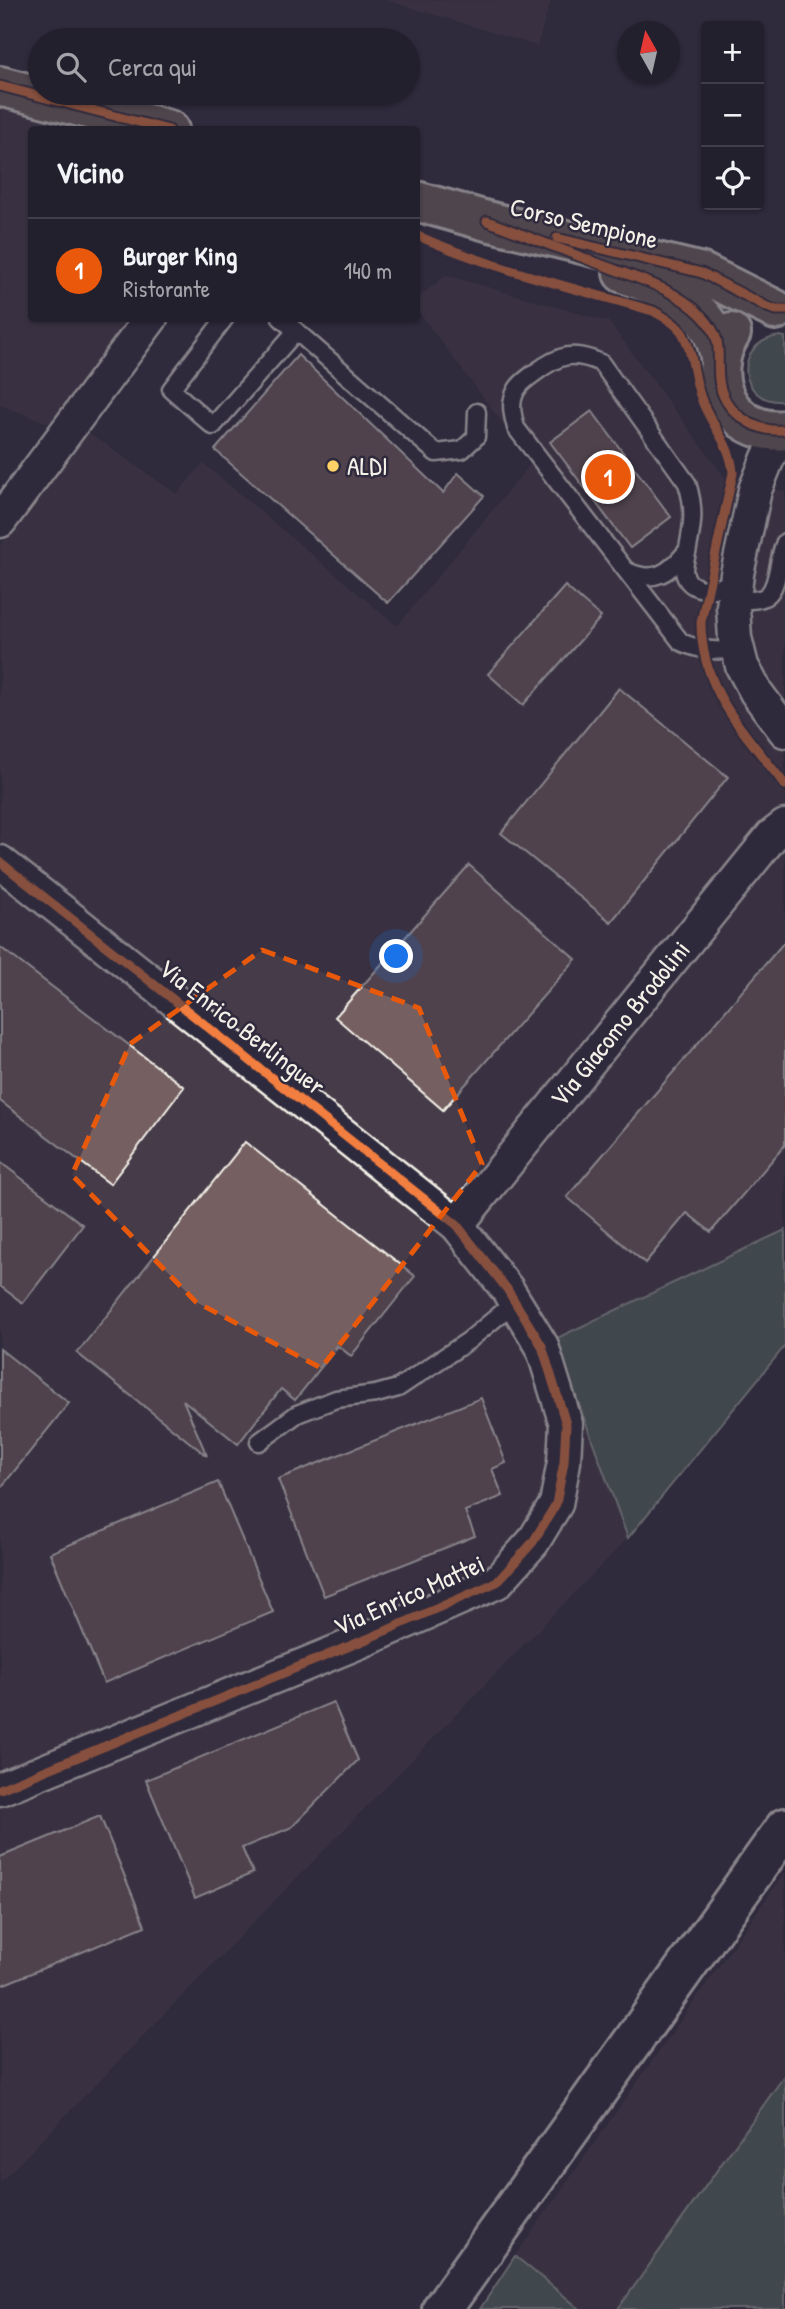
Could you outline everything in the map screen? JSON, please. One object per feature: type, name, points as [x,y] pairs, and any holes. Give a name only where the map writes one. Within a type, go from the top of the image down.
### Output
[{"type":"main road","points":[[0,86],[28,93]]},
{"type":"main road","points":[[73,105],[154,126]]},
{"type":"main road","name":"Corso Sempione","points":[[420,202],[702,273],[780,310]]},
{"type":"main road","name":"Corso Sempione","points":[[487,221],[628,275],[681,298],[693,307],[713,330],[720,357],[719,383],[726,401],[739,416]]},
{"type":"main road","points":[[720,357],[723,345],[734,329],[749,317],[768,310],[780,310]]},
{"type":"main road","points":[[739,416],[755,426],[774,431],[785,430]]},
{"type":"main road","points":[[442,2309],[785,1828]]},
{"type":"street","points":[[0,521],[147,322]]},
{"type":"street","points":[[739,416],[753,445],[756,474],[736,586],[735,638],[742,666],[756,692],[785,731]]},
{"type":"street","points":[[755,489],[768,458],[776,444],[785,436]]},
{"type":"street","name":"Via Giacomo Brodolini","points":[[457,1224],[772,836],[785,826]]},
{"type":"street","name":"Via Enrico Berlinguer","points":[[0,862],[457,1224]]},
{"type":"street","name":"Via Enrico Mattei","points":[[0,1789],[367,1639],[497,1582],[533,1542],[556,1504],[564,1462],[566,1424],[542,1346],[515,1303],[457,1224]]},
{"type":"lane","points":[[222,322],[171,389],[213,426],[296,331]]},
{"type":"lane","points":[[286,322],[436,453],[462,450],[476,437],[477,412]]},
{"type":"lane","points":[[738,650],[696,649],[681,642],[516,428],[511,410],[516,391],[528,377],[551,361],[568,355],[586,356],[601,363],[687,483],[694,502],[694,519],[684,571],[688,581],[697,589],[736,586],[757,599],[771,593],[777,583],[785,541]]},
{"type":"lane","points":[[626,571],[649,577],[662,574],[676,565],[688,551]]},
{"type":"lane","points":[[259,1442],[297,1414],[336,1399],[398,1388],[468,1341],[515,1303]]},
{"type":"highlighted area","points":[[262,950],[419,1008],[482,1164],[321,1368],[196,1302],[72,1175],[130,1044]]},
{"type":"shaded area","points":[[386,0],[551,0],[537,46]]},
{"type":"shaded area","points":[[0,100],[106,126],[28,126],[28,322],[132,322],[56,426],[0,405]]},
{"type":"shaded area","points":[[446,275],[609,322],[727,480],[785,491],[785,1230],[555,1338],[628,1538],[0,2183],[0,546],[89,433],[177,494],[203,463],[397,626],[532,462],[420,314],[420,297]]},
{"type":"shaded area","points":[[785,1872],[785,2075],[618,2309],[580,2309],[515,2256]]},
{"type":"green space","points":[[785,337],[785,401],[769,400],[758,394],[750,384],[747,373],[748,361],[754,349],[764,341]]},
{"type":"green space","points":[[785,1230],[785,1346],[628,1538],[555,1339]]},
{"type":"green space","points":[[785,2075],[785,2309],[618,2309]]},
{"type":"green space","points":[[515,2256],[580,2309],[480,2309]]},
{"type":"building","points":[[298,355],[443,493],[458,473],[484,496],[388,603],[215,450]]},
{"type":"building","points":[[592,411],[671,517],[630,548],[550,442]]},
{"type":"building","points":[[565,586],[601,617],[523,705],[488,674]]},
{"type":"building","points":[[619,688],[728,777],[611,922],[501,833]]},
{"type":"building","points":[[469,865],[576,959],[443,1110],[335,1017]]},
{"type":"building","points":[[785,941],[785,1145],[711,1232],[687,1213],[645,1263],[567,1197]]},
{"type":"building","points":[[0,947],[184,1087],[110,1184],[0,1101]]},
{"type":"building","points":[[245,1142],[415,1276],[351,1356],[338,1346],[295,1400],[281,1389],[238,1444],[183,1400],[207,1456],[77,1353]]},
{"type":"building","points":[[0,1162],[83,1225],[23,1303],[0,1286]]},
{"type":"building","points":[[0,1349],[69,1403],[0,1489]]},
{"type":"building","points":[[481,1398],[506,1463],[492,1469],[503,1496],[465,1511],[475,1536],[324,1596],[278,1479]]},
{"type":"building","points":[[218,1482],[273,1612],[104,1683],[50,1553]]},
{"type":"building","points":[[333,1702],[358,1760],[292,1827],[242,1848],[253,1873],[195,1898],[146,1780]]},
{"type":"building","points":[[100,1816],[145,1926],[0,1986],[0,1857]]},
{"type":"cycle path","points":[[0,86],[28,93]]},
{"type":"cycle path","points":[[73,105],[154,126]]},
{"type":"cycle path","points":[[487,221],[639,279],[692,306],[709,325],[717,340],[719,380],[727,402],[734,411],[752,424],[785,430]]},
{"type":"cycle path","points":[[420,237],[504,268],[653,311],[673,323],[683,334],[701,398],[728,452],[733,473],[701,622],[708,670],[728,710],[785,785]]},
{"type":"cycle path","points":[[557,238],[702,273],[767,307],[785,310]]},
{"type":"cycle path","points":[[0,862],[457,1225],[507,1289],[542,1346],[566,1424],[564,1462],[556,1504],[533,1542],[497,1582],[367,1639],[0,1789]]},
{"type":"place","name":"ALDI","points":[[333,466]]},
{"type":"place","name":"Burger King","points":[[608,477]]}]
